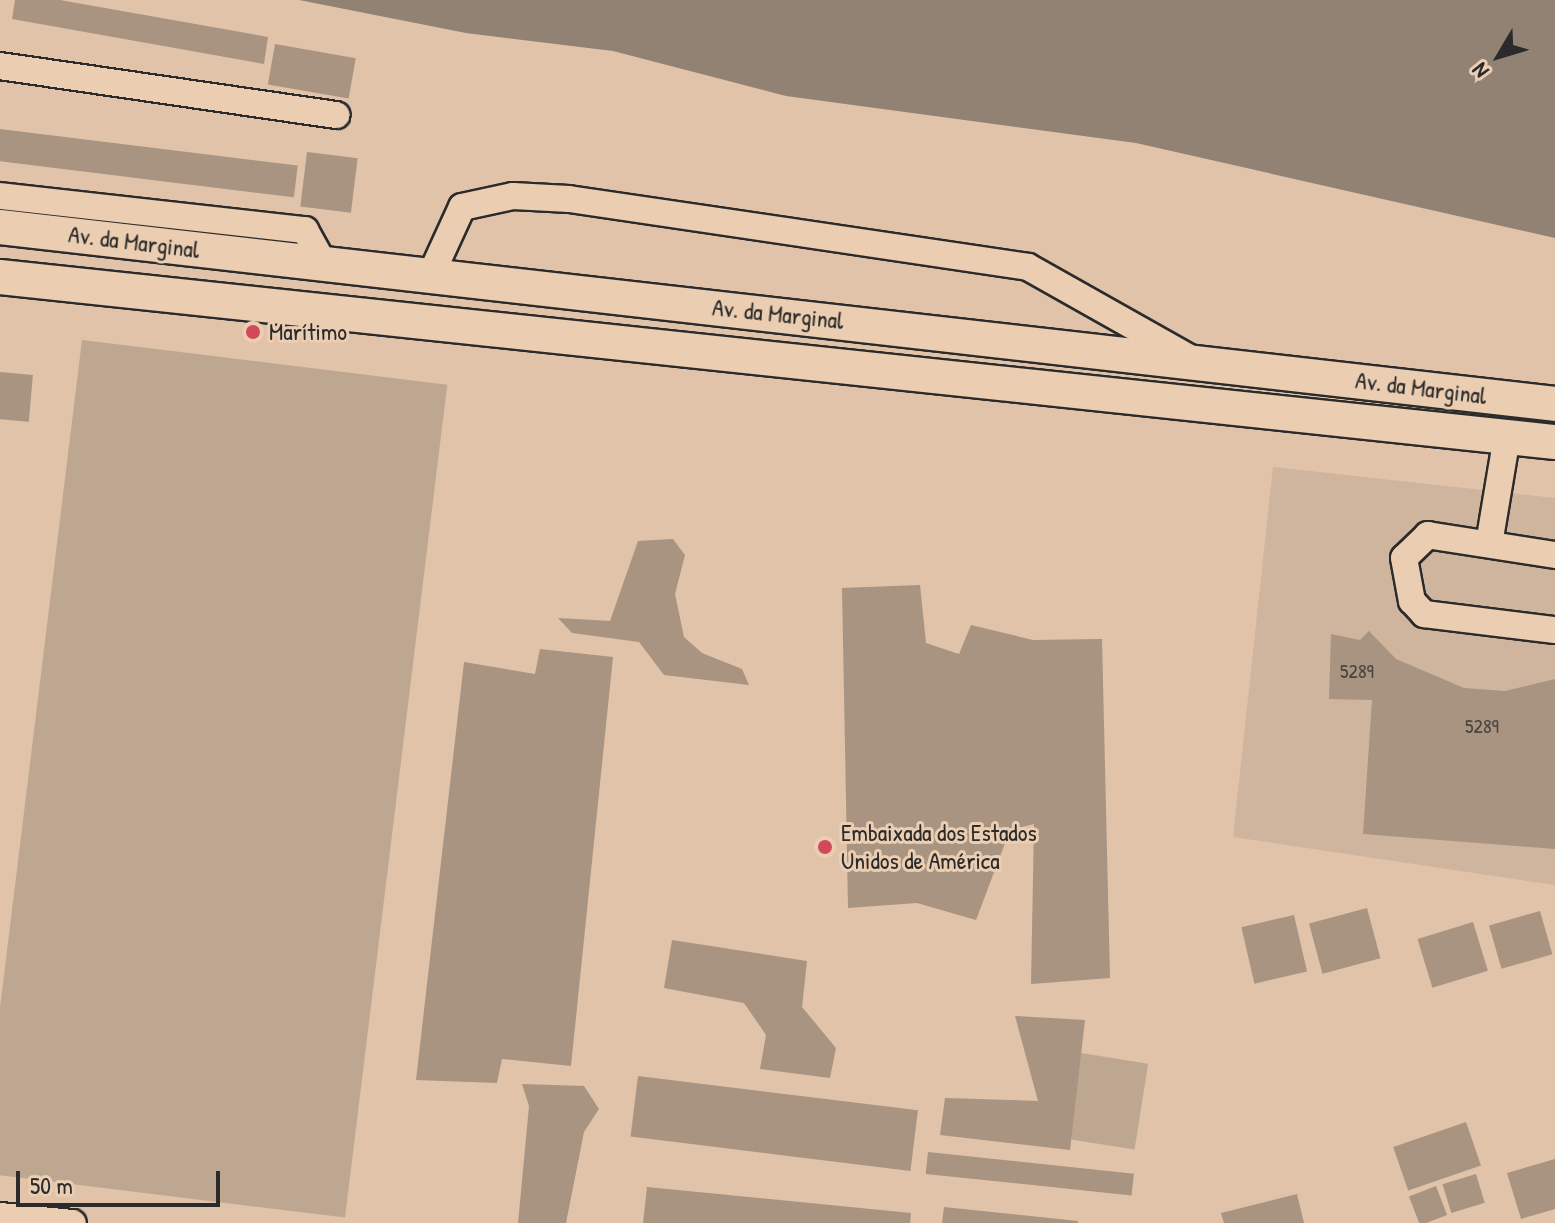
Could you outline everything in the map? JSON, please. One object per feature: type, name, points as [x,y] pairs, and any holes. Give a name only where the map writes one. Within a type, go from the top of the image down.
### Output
[{"type":"main road","name":"Av. da Marginal","points":[[0,227],[1555,404]]},
{"type":"main road","name":"Av. da Marginal","points":[[0,277],[1555,442]]},
{"type":"street","points":[[0,66],[336,115]]},
{"type":"street","points":[[0,196],[305,230],[323,263]]},
{"type":"street","points":[[430,277],[462,207],[513,196],[569,199],[1028,267],[1197,362]]},
{"type":"street","points":[[1489,544],[1507,437]]},
{"type":"street","points":[[1555,555],[1428,535],[1411,544],[1404,558],[1412,601],[1424,614],[1555,630]]},
{"type":"street","points":[[0,1216],[73,1223]]},
{"type":"shaded area","points":[[299,0],[1555,0],[1555,238],[1136,143],[786,96],[613,51],[466,33]]},
{"type":"shaded area","points":[[82,340],[447,385],[345,1218],[0,1175],[0,1008]]},
{"type":"shaded area","points":[[1273,467],[1555,498],[1555,885],[1233,837]]},
{"type":"shaded area","points":[[1081,1053],[1148,1064],[1135,1150],[1067,1139]]},
{"type":"building","points":[[15,0],[60,0],[268,37],[264,64],[12,19]]},
{"type":"building","points":[[275,44],[356,58],[349,99],[268,84]]},
{"type":"building","points":[[0,129],[298,166],[294,197],[0,161]]},
{"type":"building","points":[[307,152],[358,158],[351,213],[300,207]]},
{"type":"building","points":[[0,372],[33,375],[29,422],[0,419]]},
{"type":"building","points":[[673,539],[685,555],[675,594],[684,637],[702,653],[742,669],[749,685],[664,675],[639,642],[572,633],[558,618],[610,621],[638,541]]},
{"type":"building","points":[[920,585],[926,643],[959,654],[971,625],[1033,640],[1102,639],[1110,978],[1031,984],[1034,824],[1010,830],[976,920],[917,903],[848,908],[842,588]]},
{"type":"building","points":[[1369,631],[1396,659],[1464,688],[1505,691],[1555,679],[1555,849],[1363,834],[1372,700],[1329,699],[1331,634],[1360,640]]},
{"type":"building","points":[[540,649],[613,657],[571,1066],[502,1059],[497,1083],[416,1080],[464,662],[535,674]]},
{"type":"building","points":[[1367,908],[1380,958],[1323,974],[1309,924]]},
{"type":"building","points":[[1540,911],[1552,954],[1501,969],[1489,926]]},
{"type":"building","points":[[1294,915],[1307,972],[1254,984],[1241,927]]},
{"type":"building","points":[[1473,922],[1488,971],[1432,988],[1418,939]]},
{"type":"building","points":[[672,940],[807,961],[802,1007],[836,1048],[830,1078],[760,1069],[766,1035],[744,1003],[664,988]]},
{"type":"building","points":[[1015,1016],[1085,1020],[1070,1150],[940,1135],[945,1098],[1038,1101]]},
{"type":"building","points":[[638,1076],[918,1110],[910,1171],[631,1137]]},
{"type":"building","points":[[522,1084],[584,1086],[599,1109],[584,1132],[566,1223],[518,1223],[529,1106]]},
{"type":"building","points":[[1466,1122],[1481,1165],[1408,1191],[1393,1147]]},
{"type":"building","points":[[928,1152],[1134,1174],[1132,1196],[926,1174]]},
{"type":"building","points":[[1555,1159],[1555,1209],[1521,1219],[1507,1173]]},
{"type":"building","points":[[1476,1174],[1485,1203],[1451,1213],[1443,1184]]},
{"type":"building","points":[[1436,1186],[1447,1215],[1419,1223],[1409,1196]]},
{"type":"building","points":[[647,1187],[911,1213],[910,1223],[643,1223]]},
{"type":"building","points":[[1297,1194],[1304,1223],[1224,1223],[1221,1213]]},
{"type":"building","points":[[944,1207],[1078,1221],[1078,1223],[942,1223]]},
{"type":"place","name":"Marítimo","points":[[253,332]]},
{"type":"place","name":"Embaixada dos Estados Unidos de América","points":[[825,847]]}]
